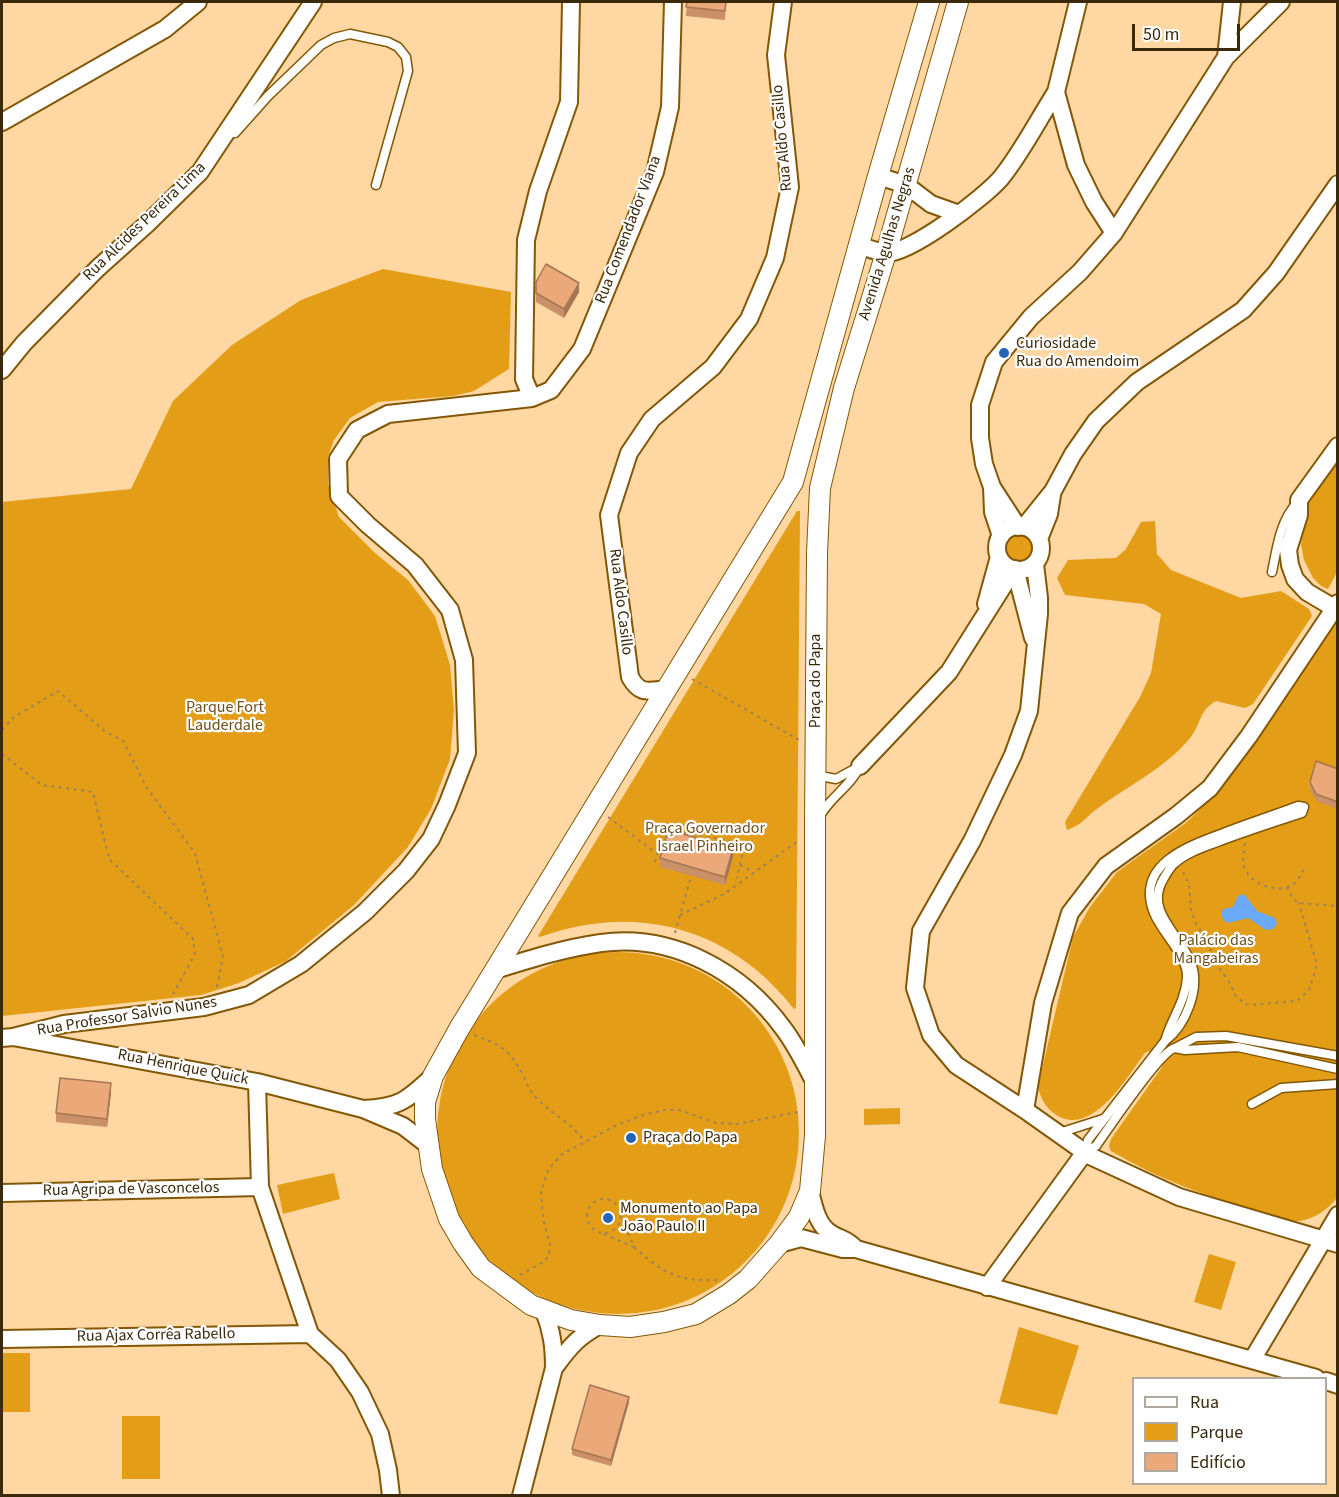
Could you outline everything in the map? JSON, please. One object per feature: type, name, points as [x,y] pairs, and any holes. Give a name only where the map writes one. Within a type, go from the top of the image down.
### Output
[{"type":"street","points":[[2,122],[165,29],[198,2]]},
{"type":"street","name":"Rua Alcides Pereira Lima","points":[[2,370],[24,343],[98,268],[200,172],[313,2]]},
{"type":"street","points":[[532,398],[524,379],[526,240],[537,190],[569,102],[571,2]]},
{"type":"street","name":"Rua Comendador Viana","points":[[532,398],[551,390],[582,349],[655,172],[670,107],[673,2]]},
{"type":"street","name":"Rua Aldo Casillo","points":[[667,689],[644,691],[636,687],[630,677],[609,515],[629,453],[652,419],[713,367],[748,319],[775,258],[790,188],[776,55],[783,2]]},
{"type":"street","name":"Avenida Agulhas Negras","points":[[792,482],[929,2]]},
{"type":"street","name":"Avenida Agulhas Negras","points":[[819,488],[844,388],[886,253],[958,2]]},
{"type":"street","points":[[859,245],[886,253],[924,238],[959,214],[1000,179],[1056,92],[1078,2]]},
{"type":"street","points":[[1226,57],[1232,2]]},
{"type":"street","points":[[1281,2],[1226,57],[1114,233],[1080,272],[1031,317],[994,362],[980,405],[980,438],[984,464],[992,487],[1021,527],[1036,534],[1041,552],[1035,564],[1039,598],[1029,711],[1013,754],[972,841],[921,931],[915,988],[930,1035],[956,1065],[1090,1156],[1179,1197],[1330,1242]]},
{"type":"street","points":[[1056,92],[1076,165],[1094,201],[1114,233]]},
{"type":"street","points":[[878,176],[906,185],[931,204],[959,214]]},
{"type":"street","points":[[980,625],[999,557],[998,543],[1001,536],[1006,531],[1021,527],[1053,491],[1073,454],[1096,421],[1137,382],[1243,310],[1276,273],[1338,184]]},
{"type":"street","points":[[924,238],[931,204]]},
{"type":"street","name":"Rua Professor Salvio Nunes","points":[[7,1037],[64,1024],[163,1012],[214,1004],[249,995],[301,964],[365,912],[406,871],[431,839],[467,753],[464,660],[450,609],[415,565],[368,525],[339,496],[338,459],[357,430],[388,414],[532,398]]},
{"type":"street","points":[[1025,1110],[1043,1003],[1070,914],[1106,866],[1176,816],[1210,788],[1249,736],[1336,605],[1307,592],[1295,579],[1288,550],[1299,515],[1299,500],[1338,446]]},
{"type":"street","points":[[792,482],[819,488]]},
{"type":"street","name":"Praça do Papa","points":[[792,482],[459,1029],[433,1076],[425,1102],[432,1169],[449,1220],[463,1243],[481,1268],[501,1285],[544,1311],[571,1320],[630,1327],[696,1314],[748,1279],[799,1217],[810,1191],[815,1136],[816,1084],[808,831],[815,774],[819,488]]},
{"type":"street","points":[[992,487],[993,512],[1001,536]]},
{"type":"street","points":[[1039,539],[1049,514],[1053,491]]},
{"type":"street","points":[[999,557],[1003,563],[1015,569],[1023,570],[1035,564]]},
{"type":"street","points":[[860,766],[949,672],[1015,569]]},
{"type":"street","points":[[1015,569],[1036,650]]},
{"type":"street","points":[[495,970],[569,948],[604,942],[633,942],[669,947],[721,969],[741,984],[783,1027],[816,1084]]},
{"type":"street","name":"Rua Henrique Quick","points":[[7,1037],[257,1082],[363,1109],[403,1126],[429,1146]]},
{"type":"street","name":"Rua Henrique Quick","points":[[363,1109],[387,1108],[398,1104],[409,1098],[433,1076]]},
{"type":"street","points":[[257,1082],[260,1187],[310,1334],[338,1360],[360,1392],[380,1434],[391,1496]]},
{"type":"street","points":[[987,1287],[1085,1152]]},
{"type":"street","name":"Rua Agripa de Vasconcelos","points":[[2,1193],[260,1187]]},
{"type":"street","points":[[810,1191],[821,1224],[830,1233],[847,1240],[856,1249]]},
{"type":"street","points":[[1252,1360],[1330,1242],[1338,1215]]},
{"type":"street","points":[[779,1244],[801,1238],[843,1249],[856,1249],[1312,1377]]},
{"type":"street","points":[[521,1496],[554,1368],[554,1342],[544,1311]]},
{"type":"street","points":[[554,1368],[574,1342],[600,1325]]},
{"type":"street","name":"Rua Ajax Corrêa Rabello","points":[[2,1339],[310,1334]]},
{"type":"lane","points":[[213,154],[225,146],[268,96],[321,45],[334,38],[350,34],[388,42],[398,47],[406,57],[408,71],[376,184]]},
{"type":"lane","points":[[1272,572],[1281,530],[1289,511],[1299,500]]},
{"type":"lane","points":[[815,774],[836,778],[860,766]]},
{"type":"lane","points":[[808,831],[824,808],[855,777],[860,766]]},
{"type":"lane","points":[[1085,1152],[1088,1140],[1103,1119],[1165,1041],[1174,1034],[1187,1011],[1194,974],[1189,958],[1170,932],[1157,900],[1161,882],[1177,861],[1198,849],[1302,813],[1304,807],[1298,806],[1179,850],[1163,864],[1155,877],[1150,889],[1150,901],[1162,930],[1186,967],[1187,976],[1184,995],[1165,1041]]},
{"type":"lane","points":[[1085,1152],[1096,1146],[1169,1049],[1196,1037],[1226,1036],[1338,1056]]},
{"type":"lane","points":[[1175,1048],[1185,1050],[1238,1047],[1338,1069]]},
{"type":"lane","points":[[1252,1104],[1281,1088],[1338,1084]]},
{"type":"lane","points":[[1058,1134],[1103,1119]]},
{"type":"path","points":[[690,678],[802,742]]},
{"type":"path","points":[[2,730],[14,717],[57,691],[106,732],[123,741],[147,788],[195,853],[223,957],[214,1004]]},
{"type":"path","points":[[2,754],[42,785],[93,792],[108,859],[193,939],[195,954],[163,1012]]},
{"type":"path","points":[[606,815],[657,854]]},
{"type":"path","points":[[655,862],[661,835],[670,830],[735,842],[743,851],[737,878]]},
{"type":"path","points":[[680,915],[724,894],[808,831]]},
{"type":"path","points":[[1246,840],[1244,863],[1248,873],[1262,885],[1287,887],[1299,878],[1305,866]]},
{"type":"path","points":[[1177,861],[1189,884],[1191,910],[1196,924],[1207,940],[1215,964],[1228,980],[1236,996],[1245,1004],[1297,1001],[1309,990],[1317,965],[1299,903]]},
{"type":"path","points":[[740,865],[754,873]]},
{"type":"path","points":[[675,933],[690,880]]},
{"type":"path","points":[[1287,887],[1293,899],[1299,903],[1338,906]]},
{"type":"path","points":[[459,1029],[498,1045],[518,1066],[533,1094],[566,1122],[585,1142]]},
{"type":"path","points":[[501,1285],[538,1265],[549,1255],[550,1244],[543,1219],[541,1192],[549,1170],[562,1154],[617,1125],[664,1110],[679,1110],[716,1124],[738,1124],[763,1117],[816,1110]]},
{"type":"path","points":[[634,1247],[620,1210],[613,1202],[601,1199],[591,1204],[587,1214],[589,1224],[596,1232],[634,1247],[657,1267],[673,1276],[719,1280]]},
{"type":"path","points":[[602,1234],[613,1231],[621,1216]]},
{"type":"green space","name":"Parque Fort Lauderdale","points":[[383,269],[511,292],[509,369],[474,391],[453,396],[378,402],[350,418],[334,440],[328,457],[328,484],[339,517],[375,553],[408,580],[435,616],[450,665],[454,710],[450,759],[431,809],[408,847],[354,905],[286,961],[239,983],[201,995],[2,1016],[2,502],[131,489],[173,401],[232,345],[301,300]]},
{"type":"green space","points":[[1337,460],[1337,572],[1328,589],[1313,578],[1304,560],[1301,544],[1308,505],[1316,489]]},
{"type":"green space","name":"Praça Governador Israel Pinheiro","points":[[797,511],[800,511],[796,1008],[794,1009],[769,981],[741,959],[712,941],[680,930],[646,923],[612,922],[538,936]]},
{"type":"green space","points":[[1155,521],[1157,554],[1171,570],[1241,598],[1281,591],[1309,609],[1312,616],[1253,704],[1245,708],[1216,701],[1210,705],[1203,713],[1190,738],[1169,759],[1092,812],[1081,823],[1067,830],[1065,822],[1140,697],[1151,673],[1161,614],[1144,604],[1065,595],[1057,578],[1068,560],[1116,558],[1126,549],[1141,522]]},
{"type":"green space","points":[[1019,533],[1030,538],[1035,549],[1030,560],[1019,565],[1008,560],[1003,549],[1008,538]]},
{"type":"green space","name":"Palácio das Mangabeiras","points":[[1337,616],[1337,1198],[1316,1216],[1295,1221],[1243,1207],[1185,1187],[1111,1151],[1109,1146],[1111,1139],[1162,1067],[1163,1061],[1149,1051],[1145,1053],[1108,1101],[1084,1118],[1071,1120],[1058,1116],[1044,1103],[1038,1086],[1073,937],[1090,907],[1117,872],[1187,822],[1221,788],[1317,650]]},
{"type":"green space","points":[[618,952],[653,956],[687,966],[718,983],[746,1005],[768,1033],[785,1064],[795,1098],[799,1133],[795,1168],[785,1202],[768,1233],[746,1261],[718,1283],[687,1300],[653,1310],[618,1314],[583,1310],[549,1300],[518,1283],[490,1261],[468,1233],[451,1202],[441,1168],[437,1133],[441,1098],[451,1064],[468,1033],[490,1005],[518,983],[549,966],[583,956]]},
{"type":"green space","points":[[900,1108],[900,1124],[864,1125],[864,1109]]},
{"type":"green space","points":[[334,1173],[340,1199],[283,1214],[277,1185]]},
{"type":"green space","points":[[1209,1254],[1236,1262],[1221,1310],[1194,1302]]},
{"type":"green space","points":[[1019,1327],[1079,1346],[1057,1415],[999,1403]]},
{"type":"green space","points":[[2,1353],[30,1353],[30,1412],[2,1412]]},
{"type":"green space","points":[[122,1416],[160,1416],[160,1479],[122,1479]]},
{"type":"water","points":[[1244,894],[1257,911],[1275,918],[1277,924],[1273,929],[1266,930],[1248,918],[1228,923],[1224,920],[1223,909],[1233,907],[1238,896]]},
{"type":"building","points":[[687,2],[726,2],[725,11],[686,7]]},
{"type":"building","points":[[546,264],[579,283],[564,309],[536,293],[536,282]]},
{"type":"building","points":[[1316,761],[1338,769],[1338,802],[1316,794],[1310,782]]},
{"type":"building","points":[[668,830],[733,848],[725,877],[660,858]]},
{"type":"building","points":[[60,1078],[111,1083],[107,1119],[56,1113]]},
{"type":"building","points":[[590,1385],[629,1397],[611,1460],[572,1449]]},
{"type":"place","name":"Curiosidade Rua do Amendoim","points":[[1004,353]]},
{"type":"place","name":"Praça do Papa","points":[[631,1138]]},
{"type":"place","name":"Monumento ao Papa João Paulo II","points":[[608,1218]]}]
